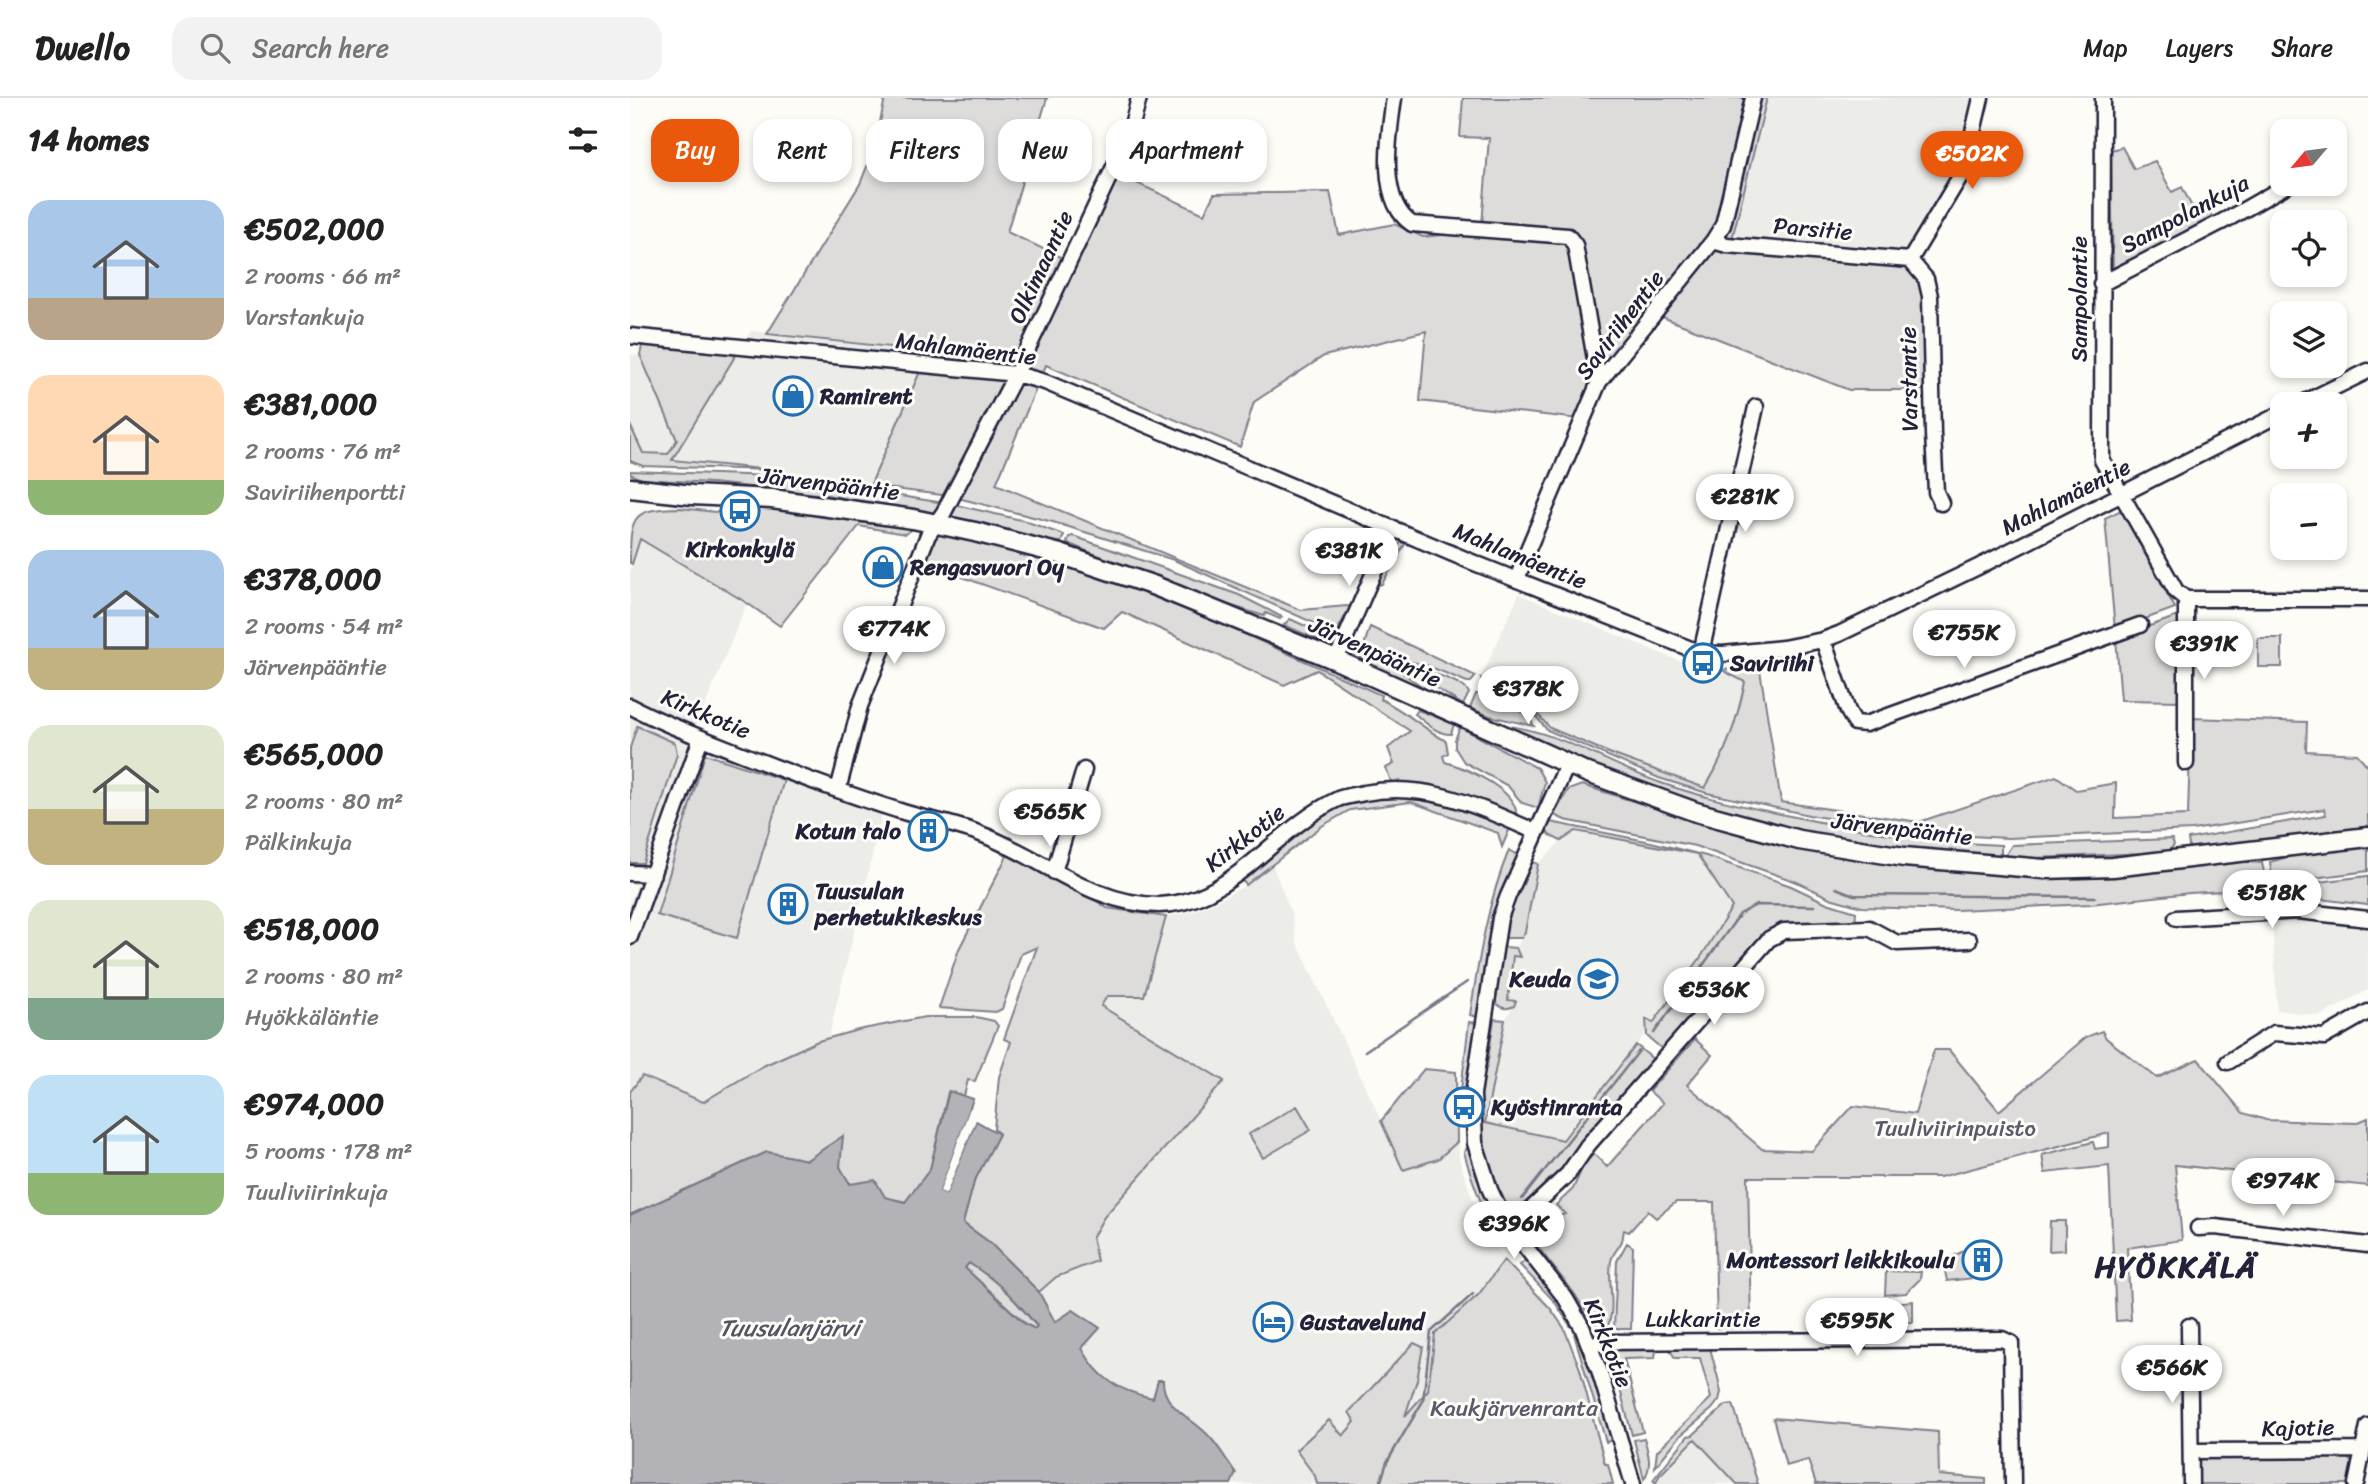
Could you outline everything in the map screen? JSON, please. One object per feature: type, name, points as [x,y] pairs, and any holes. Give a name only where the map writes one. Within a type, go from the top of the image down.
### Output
[{"type":"main road","name":"Järvenpääntie","points":[[630,488],[692,495],[772,499],[934,524],[1060,554],[1155,586],[1336,660],[1567,765],[1680,807],[1799,840],[1903,857],[2044,869],[2113,867],[2368,837]]},
{"type":"main road","name":"Järvenpääntie","points":[[630,500],[692,495]]},
{"type":"street","name":"Olkimaantie","points":[[838,790],[860,706],[934,524],[944,512],[1016,374],[1130,132],[1139,98]]},
{"type":"street","points":[[1394,98],[1387,151],[1393,201],[1401,217],[1412,224],[1568,236],[1575,245],[1599,382]]},
{"type":"street","name":"Saviriihentie","points":[[1517,580],[1599,382],[1723,225],[1753,98]]},
{"type":"street","points":[[1910,260],[1964,170],[1981,98]]},
{"type":"street","name":"Sampolantie","points":[[2103,98],[2102,460],[2176,591],[2186,599]]},
{"type":"street","name":"Sampolankuja","points":[[2101,284],[2270,195]]},
{"type":"street","name":"Parsitie","points":[[1713,241],[1727,245],[1910,260]]},
{"type":"street","name":"Varstantie","points":[[1910,260],[1926,279],[1930,296],[1936,492],[1941,503]]},
{"type":"street","name":"Mahlamäentie","points":[[630,336],[1016,374],[1090,399],[1517,580],[1701,653],[1723,654],[1783,648],[1823,640],[1877,617],[2270,419]]},
{"type":"street","points":[[2325,392],[2368,371]]},
{"type":"street","points":[[1701,653],[1756,407]]},
{"type":"street","points":[[1336,660],[1393,528]]},
{"type":"street","points":[[2186,763],[2186,599],[2368,599]]},
{"type":"street","points":[[1823,640],[1847,711],[1855,723],[1866,724],[2140,625]]},
{"type":"street","name":"Kirkkotie","points":[[630,706],[701,738],[838,790],[910,815],[977,832],[1092,891],[1125,901],[1158,905],[1184,902],[1210,894],[1297,827],[1340,798],[1387,789],[1430,792],[1462,801],[1536,832]]},
{"type":"street","points":[[630,937],[701,738]]},
{"type":"street","name":"Kirkkotie","points":[[1567,765],[1500,918],[1473,1094],[1475,1143],[1490,1190],[1508,1224],[1566,1299],[1590,1345],[1633,1484]]},
{"type":"street","points":[[1054,872],[1084,770]]},
{"type":"street","points":[[630,873],[653,874]]},
{"type":"street","points":[[2176,918],[2298,911],[2368,919]]},
{"type":"street","points":[[1508,1224],[1530,1210],[1568,1174],[1588,1145],[1769,939],[1784,931],[1859,928],[1876,930],[1897,943],[1969,940]]},
{"type":"street","points":[[2228,1062],[2274,1033],[2324,1037],[2368,1012]]},
{"type":"street","points":[[2198,1228],[2215,1227],[2368,1245]]},
{"type":"street","points":[[2189,1326],[2191,1484]]},
{"type":"street","name":"Lukkarintie","points":[[1590,1345],[1606,1342],[2003,1339],[2011,1343],[2013,1483]]},
{"type":"street","points":[[2356,1484],[2368,1426]]},
{"type":"street","name":"Kajotie","points":[[2191,1451],[2364,1450]]},
{"type":"shaded area","points":[[1768,98],[1975,98],[1963,151],[1922,236],[1903,256],[1732,240]]},
{"type":"shaded area","points":[[751,331],[929,351],[870,486],[771,470],[672,460]]},
{"type":"shaded area","points":[[630,355],[640,355],[677,440],[668,454],[642,453],[630,425]]},
{"type":"shaded area","points":[[639,539],[747,603],[695,730],[884,806],[826,1049],[763,1068],[703,1102],[643,1077],[630,1092],[630,902],[637,885],[630,884],[630,572]]},
{"type":"shaded area","points":[[1519,594],[1677,660],[1722,670],[1745,682],[1737,722],[1705,788],[1636,764],[1550,728],[1530,706],[1481,678]]},
{"type":"shaded area","name":"Keuda","points":[[1575,831],[1697,854],[1732,908],[1701,957],[1653,1023],[1563,1140],[1485,1124],[1505,1020],[1516,1002],[1508,1000],[1513,956],[1520,957],[1516,948],[1525,932],[1538,864]]},
{"type":"shaded area","name":"Gustavelund","points":[[1272,864],[1292,915],[1297,943],[1381,1120],[1424,1069],[1456,1072],[1456,1132],[1460,1162],[1477,1212],[1504,1260],[1514,1272],[1458,1357],[1341,1484],[1231,1484],[1236,1473],[1207,1434],[1169,1401],[1158,1380],[1153,1398],[1126,1392],[1091,1366],[1082,1348],[1099,1329],[1055,1322],[1039,1292],[1056,1277],[1096,1261],[1092,1238],[1104,1217],[1223,1082],[1100,1006],[1107,996],[1144,996],[1166,917],[1194,911],[1223,898],[1246,885]]},
{"type":"shaded area","points":[[2292,916],[2368,925],[2368,990],[2320,1016],[2277,1010],[2272,917]]},
{"type":"shaded area","points":[[1695,1439],[1737,1484],[1656,1484],[1659,1476]]},
{"type":"green space","points":[[885,98],[1047,98],[1041,119],[998,119],[998,182],[1022,182],[1007,232],[1071,262],[1113,182],[1134,182],[1204,214],[1214,194],[1330,192],[1339,235],[1394,224],[1423,237],[1450,234],[1481,237],[1489,138],[1460,137],[1463,98],[1767,98],[1732,239],[1903,256],[1926,286],[1928,390],[1849,390],[1652,313],[1579,419],[1420,401],[1426,331],[1324,356],[1254,402],[1240,447],[1046,365],[996,484],[1301,610],[1350,607],[1336,633],[1174,560],[1053,522],[950,496],[870,486],[929,351],[767,334],[860,184],[866,169],[866,182],[984,182],[984,119],[881,119]]},
{"type":"green space","points":[[2122,147],[2134,169],[2155,161],[2172,192],[2182,187],[2192,207],[2204,201],[2214,220],[2113,268],[2111,150]]},
{"type":"green space","points":[[652,344],[737,353],[672,460],[771,470],[643,466],[630,461],[630,425],[643,453],[668,454],[677,440],[640,355],[642,346]]},
{"type":"green space","points":[[630,471],[774,476],[944,503],[938,514],[928,515],[827,495],[641,479],[630,474]]},
{"type":"green space","points":[[952,504],[1025,521],[1064,535],[1061,542],[1039,541],[947,520]]},
{"type":"green space","points":[[681,508],[741,515],[756,509],[779,508],[909,526],[912,529],[905,534],[859,526],[780,626],[747,603],[640,539],[632,564],[630,563],[631,534],[637,518],[652,510]]},
{"type":"green space","points":[[2121,510],[2175,608],[2115,630],[2105,518]]},
{"type":"green space","points":[[939,534],[1056,561],[1102,575],[1168,600],[1381,695],[1380,699],[1446,741],[1448,753],[1443,756],[1445,762],[1476,774],[1506,794],[1516,811],[1514,818],[1392,784],[1386,768],[1394,764],[1388,748],[1410,731],[1317,670],[1284,685],[1122,612],[1104,628],[923,563],[934,536]]},
{"type":"green space","points":[[1073,536],[1239,595],[1282,617],[1280,619],[1266,613],[1264,616],[1194,594],[1067,543],[1069,537]]},
{"type":"green space","points":[[1402,542],[1405,544],[1379,585],[1385,560]]},
{"type":"green space","points":[[2181,615],[2183,701],[2121,700],[2116,638]]},
{"type":"green space","points":[[1290,619],[1332,638],[1323,642],[1284,625]]},
{"type":"green space","points":[[1370,627],[1476,676],[1471,682],[1467,682],[1426,665],[1390,658],[1366,647]]},
{"type":"green space","points":[[2258,638],[2282,638],[2282,667],[2258,667]]},
{"type":"green space","points":[[1357,649],[1398,670],[1435,695],[1419,691],[1403,680],[1368,664]]},
{"type":"green space","points":[[1759,664],[1781,802],[1919,822],[2056,776],[2076,790],[2116,783],[2115,818],[2188,815],[2191,718],[2307,722],[2306,751],[2357,754],[2368,766],[2368,828],[2194,849],[2189,846],[2188,839],[2326,815],[2324,809],[2192,830],[2008,838],[1913,833],[1809,815],[1707,793],[1659,778],[1547,730],[1534,714],[1484,689],[1481,678],[1530,706],[1550,728],[1705,788],[1730,737],[1745,682],[1722,670]]},
{"type":"green space","points":[[1411,668],[1459,684],[1469,693],[1463,705],[1411,672]]},
{"type":"green space","points":[[1476,694],[1503,702],[1518,710],[1525,714],[1534,726],[1490,716],[1470,708]]},
{"type":"green space","points":[[1418,710],[1454,724],[1451,734],[1427,724],[1415,714]]},
{"type":"green space","points":[[1495,725],[1517,727],[1559,739],[1641,775],[1707,797],[1865,830],[2001,845],[2001,858],[1872,846],[1821,837],[1758,821],[1644,784]]},
{"type":"green space","points":[[637,726],[675,743],[677,754],[643,863],[630,863],[630,748]]},
{"type":"green space","points":[[1460,727],[1537,768],[1545,782],[1538,808],[1522,803],[1508,786],[1464,762],[1455,748]]},
{"type":"green space","points":[[705,754],[784,780],[737,938],[657,915]]},
{"type":"green space","points":[[1582,785],[1693,820],[1919,867],[1979,873],[2051,875],[2226,861],[2262,863],[2267,886],[2090,904],[1956,910],[1862,907],[1830,898],[1797,882],[1695,846],[1565,820],[1554,815],[1568,790]]},
{"type":"green space","points":[[1408,796],[1462,807],[1510,828],[1502,847],[1498,833],[1411,802],[1350,810],[1322,826],[1246,885],[1241,879],[1329,811],[1378,797]]},
{"type":"green space","points":[[1550,822],[1651,842],[1706,856],[1856,912],[1855,923],[1768,933],[1756,943],[1663,1050],[1647,1036],[1646,1019],[1653,1023],[1701,957],[1732,907],[1697,854],[1576,831],[1561,841],[1549,835],[1546,829]]},
{"type":"green space","points":[[2172,839],[2174,845],[2168,852],[2011,859],[2006,854],[2012,845]]},
{"type":"green space","points":[[2368,844],[2368,871],[2281,882],[2272,878],[2270,862],[2305,852]]},
{"type":"green space","points":[[1011,848],[1054,872],[1107,908],[1166,917],[1144,996],[1107,996],[1101,1006],[1224,1081],[1104,1217],[1092,1238],[1097,1261],[1056,1277],[1039,1292],[989,1242],[963,1223],[974,1182],[999,1134],[994,1129],[999,1077],[1011,1042],[1004,1039],[1037,947],[1021,954],[1002,1009],[996,1012],[939,1008],[959,949]]},
{"type":"green space","points":[[1509,850],[1520,856],[1478,1017],[1470,1015],[1480,952],[1489,911]]},
{"type":"green space","points":[[1530,861],[1538,864],[1525,932],[1521,938],[1505,938],[1502,933],[1515,893]]},
{"type":"green space","points":[[2368,876],[2368,905],[2312,898],[2276,897],[2280,889],[2286,886]]},
{"type":"green space","points":[[1503,947],[1516,948],[1520,957],[1513,956],[1508,1000],[1516,1001],[1514,1006],[1507,1008],[1500,1006],[1493,999],[1499,950]]},
{"type":"green space","points":[[925,1017],[976,1017],[994,1021],[998,1026],[975,1081],[968,1080],[964,1096],[948,1092],[930,1170],[906,1202],[866,1192],[848,1181],[840,1165],[842,1137],[807,1160],[767,1152],[630,1215],[630,1092],[642,1076],[703,1102],[763,1066],[818,1041]]},
{"type":"green space","points":[[1494,1019],[1505,1020],[1485,1123],[1563,1140],[1636,1045],[1654,1060],[1564,1170],[1522,1209],[1510,1206],[1500,1196],[1487,1164],[1480,1127],[1479,1099]]},
{"type":"green space","points":[[1469,1022],[1478,1023],[1465,1090],[1461,1090]]},
{"type":"green space","name":"Tuuliviirinpuisto","points":[[2102,1031],[2106,1038],[2157,1078],[2198,1059],[2243,1113],[2266,1120],[2356,1123],[2368,1118],[2368,1186],[2175,1165],[2182,1240],[2127,1248],[2131,1320],[2116,1321],[2109,1166],[2045,1173],[2042,1155],[2093,1142],[2095,1149],[2109,1147],[2109,1133],[1940,1177],[1748,1177],[1751,1328],[1717,1328],[1714,1202],[1676,1202],[1656,1218],[1648,1211],[1629,1232],[1624,1230],[1622,1241],[1611,1261],[1612,1303],[1607,1328],[1601,1328],[1592,1321],[1537,1246],[1534,1227],[1550,1209],[1559,1216],[1565,1214],[1556,1205],[1573,1189],[1584,1164],[1594,1154],[1607,1167],[1663,1103],[1649,1091],[1695,1039],[1712,1055],[1687,1085],[1762,1149],[1812,1151],[1853,1106],[1915,1114],[1934,1050],[1949,1050],[1999,1111],[2086,1037]]},
{"type":"green space","points":[[1424,1069],[1456,1072],[1457,1142],[1438,1159],[1403,1170],[1381,1121]]},
{"type":"green space","points":[[1297,1106],[1311,1130],[1263,1158],[1249,1134]]},
{"type":"green space","points":[[1466,1149],[1471,1151],[1487,1196],[1509,1239],[1503,1245],[1476,1188],[1464,1152]]},
{"type":"green space","points":[[2050,1221],[2065,1221],[2065,1250],[2049,1251]]},
{"type":"green space","points":[[1627,1243],[1633,1247],[1631,1329],[1614,1329],[1617,1261]]},
{"type":"green space","points":[[1966,1250],[1975,1278],[1947,1281],[1943,1261]]},
{"type":"green space","points":[[1527,1259],[1552,1288],[1576,1326],[1571,1327],[1554,1301],[1520,1265]]},
{"type":"green space","name":"Kaukjärvenranta","points":[[1504,1260],[1550,1308],[1564,1328],[1580,1369],[1605,1464],[1608,1464],[1613,1484],[1317,1484],[1315,1476],[1296,1450],[1329,1420],[1343,1436],[1355,1422],[1349,1412],[1414,1343],[1423,1347],[1417,1380],[1405,1416],[1428,1390],[1435,1334],[1479,1294]]},
{"type":"green space","points":[[969,1263],[1006,1292],[1037,1327],[1035,1329],[1026,1324],[965,1268]]},
{"type":"green space","points":[[1886,1271],[1921,1272],[1920,1279],[1906,1293],[1885,1295]]},
{"type":"green space","points":[[1913,1301],[1913,1322],[1871,1321],[1872,1305]]},
{"type":"green space","points":[[1579,1331],[1594,1372],[1613,1440],[1606,1442],[1574,1334]]},
{"type":"green space","points":[[1649,1346],[1656,1350],[1655,1358],[1624,1359],[1643,1432],[1632,1435],[1609,1347]]},
{"type":"green space","points":[[1674,1346],[1710,1348],[1721,1392],[1712,1409],[1680,1436],[1655,1467],[1657,1451],[1711,1398],[1700,1358],[1675,1358],[1670,1350]]},
{"type":"green space","points":[[1733,1404],[1758,1484],[1737,1484],[1695,1439],[1659,1476],[1656,1483],[1653,1480],[1688,1436],[1693,1435],[1726,1405]]},
{"type":"green space","points":[[1773,1418],[1938,1432],[1939,1475],[1986,1479],[1986,1484],[1816,1484],[1808,1460],[1786,1466]]},
{"type":"green space","points":[[1644,1438],[1649,1464],[1644,1479],[1634,1440]]},
{"type":"green space","points":[[2345,1454],[2352,1463],[2348,1484],[2195,1484],[2195,1457]]},
{"type":"water","name":"Tuusulanjärvi","points":[[949,1091],[973,1099],[940,1191],[946,1194],[976,1121],[999,1134],[974,1182],[963,1223],[989,1242],[1039,1292],[1055,1322],[1073,1310],[1100,1328],[1082,1348],[1103,1376],[1130,1392],[1153,1398],[1158,1380],[1163,1380],[1167,1397],[1172,1404],[1210,1437],[1236,1473],[1231,1484],[630,1484],[630,1215],[767,1152],[807,1160],[843,1136],[840,1167],[850,1184],[875,1180],[885,1197],[905,1202],[930,1169]],"holes":[[[969,1263],[1014,1299],[1037,1326],[1035,1329],[1025,1324],[965,1268]]]},
{"type":"pier","points":[[970,1108],[974,1110],[944,1189],[973,1119],[977,1117],[946,1194],[940,1191]]},
{"type":"waterway","points":[[1836,888],[1854,895],[2095,897]]},
{"type":"waterway","points":[[1654,1033],[1740,914],[1756,905],[1814,906]]},
{"type":"waterway","points":[[1365,1051],[1467,982]]},
{"type":"waterway","points":[[1522,1199],[1639,1051]]},
{"type":"waterway","points":[[1380,1484],[1387,1462],[1423,1401],[1431,1332],[1473,1294]]},
{"type":"place","name":"Ramirent","points":[[793,396]]},
{"type":"place","name":"Kirkonkylä","points":[[740,511]]},
{"type":"place","name":"Rengasvuori Oy","points":[[883,567]]},
{"type":"place","name":"Saviriihi","points":[[1703,663]]},
{"type":"place","name":"Kotun talo","points":[[928,831]]},
{"type":"place","name":"Tuusulan perhetukikeskus","points":[[788,904]]},
{"type":"place","name":"Keuda","points":[[1598,979]]},
{"type":"place","name":"Kyöstinranta","points":[[1464,1107]]},
{"type":"place","name":"Montessori leikkikoulu","points":[[1982,1260]]},
{"type":"place","name":"Gustavelund","points":[[1273,1322]]},
{"type":"district","name":"HYÖKKÄLÄ","points":[[2176,1267]]}]
